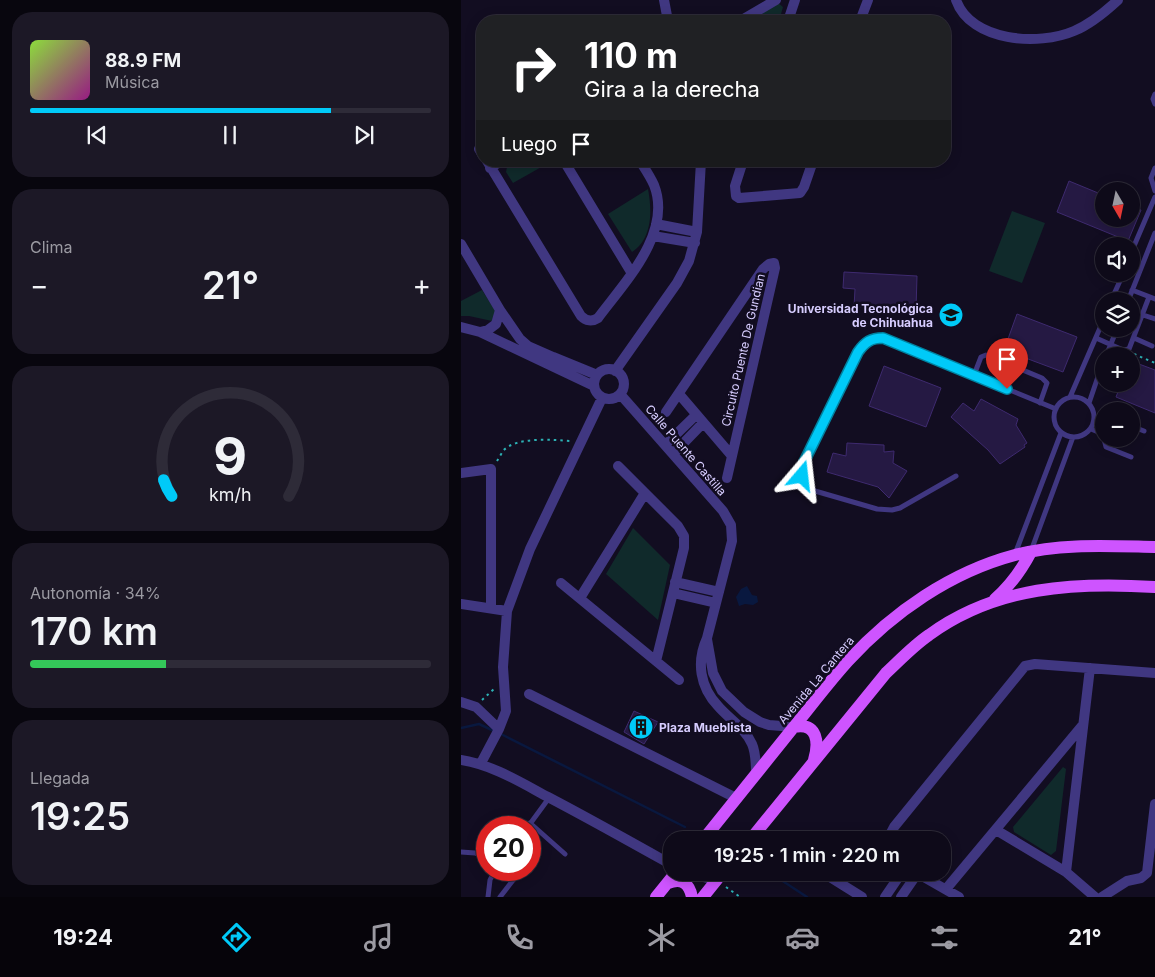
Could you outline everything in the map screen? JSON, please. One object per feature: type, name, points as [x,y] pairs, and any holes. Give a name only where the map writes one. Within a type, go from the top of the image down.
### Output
[{"type":"main road","name":"Avenida La Cantera","points":[[710,831],[849,660],[869,639],[907,608],[946,582],[986,564],[1031,552],[1091,546],[1155,547]]},
{"type":"main road","points":[[993,601],[1014,581],[1031,552]]},
{"type":"main road","points":[[757,831],[886,673],[929,635],[953,619],[993,601],[1013,595],[1070,586],[1118,584],[1155,587]]},
{"type":"main road","points":[[795,726],[807,727],[815,736],[817,746],[812,764]]},
{"type":"main road","points":[[656,897],[668,883],[675,880],[683,882],[688,886],[692,897]]},
{"type":"main road","points":[[703,897],[716,881]]},
{"type":"street","points":[[664,0],[667,15]]},
{"type":"street","points":[[750,15],[776,0]]},
{"type":"street","points":[[790,15],[795,0]]},
{"type":"street","points":[[863,15],[868,0]]},
{"type":"street","points":[[956,0],[963,13],[976,25],[989,32],[1003,36],[1025,38],[1051,37],[1075,31],[1098,17],[1118,0]]},
{"type":"street","points":[[491,167],[584,319],[591,321],[598,318],[645,252],[653,236],[657,206],[655,190],[643,167]]},
{"type":"street","points":[[568,167],[631,272]]},
{"type":"street","points":[[615,371],[677,283],[689,261],[697,232],[701,167]]},
{"type":"street","points":[[741,167],[735,186],[736,196],[739,198],[800,193],[811,167]]},
{"type":"street","points":[[656,224],[697,232]]},
{"type":"street","points":[[653,236],[695,243]]},
{"type":"street","points":[[461,244],[519,339],[551,361],[594,386],[602,398],[614,398],[620,394],[623,383],[621,376],[615,371],[607,370],[597,375],[551,361],[480,332],[461,327]]},
{"type":"street","name":"Circuito Puente De Gundian","points":[[666,412],[763,270],[769,264],[774,263],[775,268],[727,478]]},
{"type":"street","points":[[480,332],[488,330],[496,324],[500,310]]},
{"type":"street","points":[[594,386],[597,375]]},
{"type":"street","name":"Calle Puente Castilla","points":[[620,394],[723,511],[731,525],[732,541],[719,592]]},
{"type":"street","name":"Circuito Puente De Gundian","points":[[679,394],[732,456]]},
{"type":"street","points":[[481,763],[506,711],[504,646],[507,611],[529,549],[602,398]]},
{"type":"street","points":[[665,445],[699,419]]},
{"type":"street","name":"Circuito Puente De Gundian","points":[[673,454],[699,419]]},
{"type":"street","points":[[618,466],[678,526],[684,536],[684,548],[656,661]]},
{"type":"street","points":[[461,472],[491,469],[491,608]]},
{"type":"street","points":[[580,598],[645,493]]},
{"type":"street","points":[[675,582],[719,592],[707,638],[701,650],[700,660],[703,681],[712,699],[736,723],[751,742],[756,756],[756,774]]},
{"type":"street","points":[[561,583],[679,680]]},
{"type":"street","points":[[673,593],[716,602]]},
{"type":"street","points":[[461,604],[507,611]]},
{"type":"street","points":[[707,638],[711,664],[717,683],[722,691],[744,712],[760,722],[769,726],[795,726]]},
{"type":"street","points":[[891,831],[1025,666],[1035,664],[1155,673]]},
{"type":"street","points":[[1066,872],[1090,668]]},
{"type":"street","points":[[529,694],[736,798]]},
{"type":"street","points":[[461,702],[476,707],[499,729]]},
{"type":"street","points":[[736,723],[744,712]]},
{"type":"street","points":[[946,889],[1083,726]]},
{"type":"street","points":[[461,760],[481,763],[550,798],[663,860]]},
{"type":"street","points":[[1102,897],[1127,881],[1141,878],[1147,873],[1155,804]]},
{"type":"street","points":[[995,830],[1066,872],[1095,897]]},
{"type":"street","points":[[836,881],[862,897]]},
{"type":"street","points":[[885,897],[896,881]]},
{"type":"street","points":[[901,897],[911,881]]},
{"type":"street","points":[[931,881],[959,897]]},
{"type":"lane","points":[[1155,94],[1153,99],[1155,104]]},
{"type":"lane","points":[[1155,168],[1151,178],[1151,184],[1155,191]]},
{"type":"lane","points":[[1138,237],[1155,197]]},
{"type":"lane","points":[[1130,347],[1152,298],[1132,290],[1155,233]]},
{"type":"lane","points":[[1143,315],[1155,320]]},
{"type":"lane","points":[[1109,347],[1113,337]]},
{"type":"lane","points":[[956,476],[900,508],[884,510],[815,491],[808,487],[802,476],[804,462],[858,352],[865,343],[870,340],[883,338],[1056,409]]},
{"type":"lane","points":[[1070,397],[1097,338],[1116,347]]},
{"type":"lane","points":[[1134,338],[1152,346]]},
{"type":"lane","points":[[974,375],[981,357],[986,355],[1042,378],[1047,383],[1040,403]]},
{"type":"lane","points":[[1089,403],[1095,385]]},
{"type":"lane","points":[[1070,397],[1083,399],[1089,403],[1095,415],[1091,429],[1086,434],[1073,437],[1061,433],[1054,422],[1056,409],[1064,400],[1070,397]]},
{"type":"lane","points":[[1091,429],[1095,431]]},
{"type":"lane","points":[[1140,429],[1144,431]]},
{"type":"lane","points":[[1014,555],[1061,433]]},
{"type":"lane","points":[[1031,552],[1073,437]]},
{"type":"lane","points":[[1105,447],[1131,457]]},
{"type":"lane","points":[[535,816],[550,798]]},
{"type":"lane","points":[[541,835],[565,854]]},
{"type":"lane","points":[[461,852],[476,852]]},
{"type":"lane","points":[[488,897],[490,881]]},
{"type":"lane","points":[[500,897],[512,881]]},
{"type":"path","points":[[1140,357],[1155,363]]},
{"type":"path","points":[[491,469],[504,449],[524,441],[544,439],[581,442]]},
{"type":"path","points":[[476,707],[504,679]]},
{"type":"path","points":[[725,881],[740,897]]},
{"type":"green space","points":[[778,3],[783,7],[781,15],[759,15]]},
{"type":"green space","points":[[507,167],[541,167],[513,183],[506,172]]},
{"type":"green space","points":[[648,189],[650,214],[647,231],[639,246],[632,252],[608,214]]},
{"type":"green space","points":[[1012,211],[1045,223],[1022,283],[989,271]]},
{"type":"green space","points":[[482,290],[496,312],[492,321],[461,316],[461,301]]},
{"type":"green space","points":[[633,528],[670,565],[658,620],[606,574]]},
{"type":"green space","points":[[1063,767],[1066,769],[1056,851],[1051,855],[1014,832],[1013,827]]},
{"type":"water","points":[[747,586],[752,595],[757,596],[758,602],[753,605],[745,604],[739,606],[736,597],[741,589]]},
{"type":"building","points":[[1069,181],[1095,192],[1095,228],[1057,212]]},
{"type":"building","points":[[1096,228],[1133,228],[1130,237],[1118,237]]},
{"type":"building","points":[[844,272],[917,276],[916,309],[854,307],[855,289],[843,288]]},
{"type":"building","points":[[1017,314],[1077,337],[1063,372],[1004,350]]},
{"type":"building","points":[[1140,364],[1155,370],[1155,413],[1140,407],[1140,402],[1128,402],[1116,397],[1118,392],[1140,392]]},
{"type":"building","points":[[884,366],[941,388],[926,427],[869,406]]},
{"type":"building","points":[[981,399],[1018,419],[1016,425],[1027,443],[1024,445],[1025,447],[1000,464],[988,450],[951,417],[963,403],[974,411]]},
{"type":"building","points":[[847,443],[884,445],[884,452],[894,451],[893,463],[907,471],[889,498],[878,487],[827,472],[833,453],[846,456]]},
{"type":"building","name":"Plaza Mueblista","points":[[634,711],[658,722],[644,744],[624,732]]},
{"type":"waterway","points":[[461,728],[479,724],[494,731]]},
{"type":"waterway","points":[[499,733],[685,827]]},
{"type":"waterway","points":[[783,881],[807,897]]},
{"type":"place","name":"Universidad Tecnológica de Chihuahua","points":[[951,315]]},
{"type":"place","name":"Plaza Mueblista","points":[[641,727]]},
{"type":"route","points":[[802,476],[804,462],[858,352],[870,340],[883,338],[1007,389]]}]
